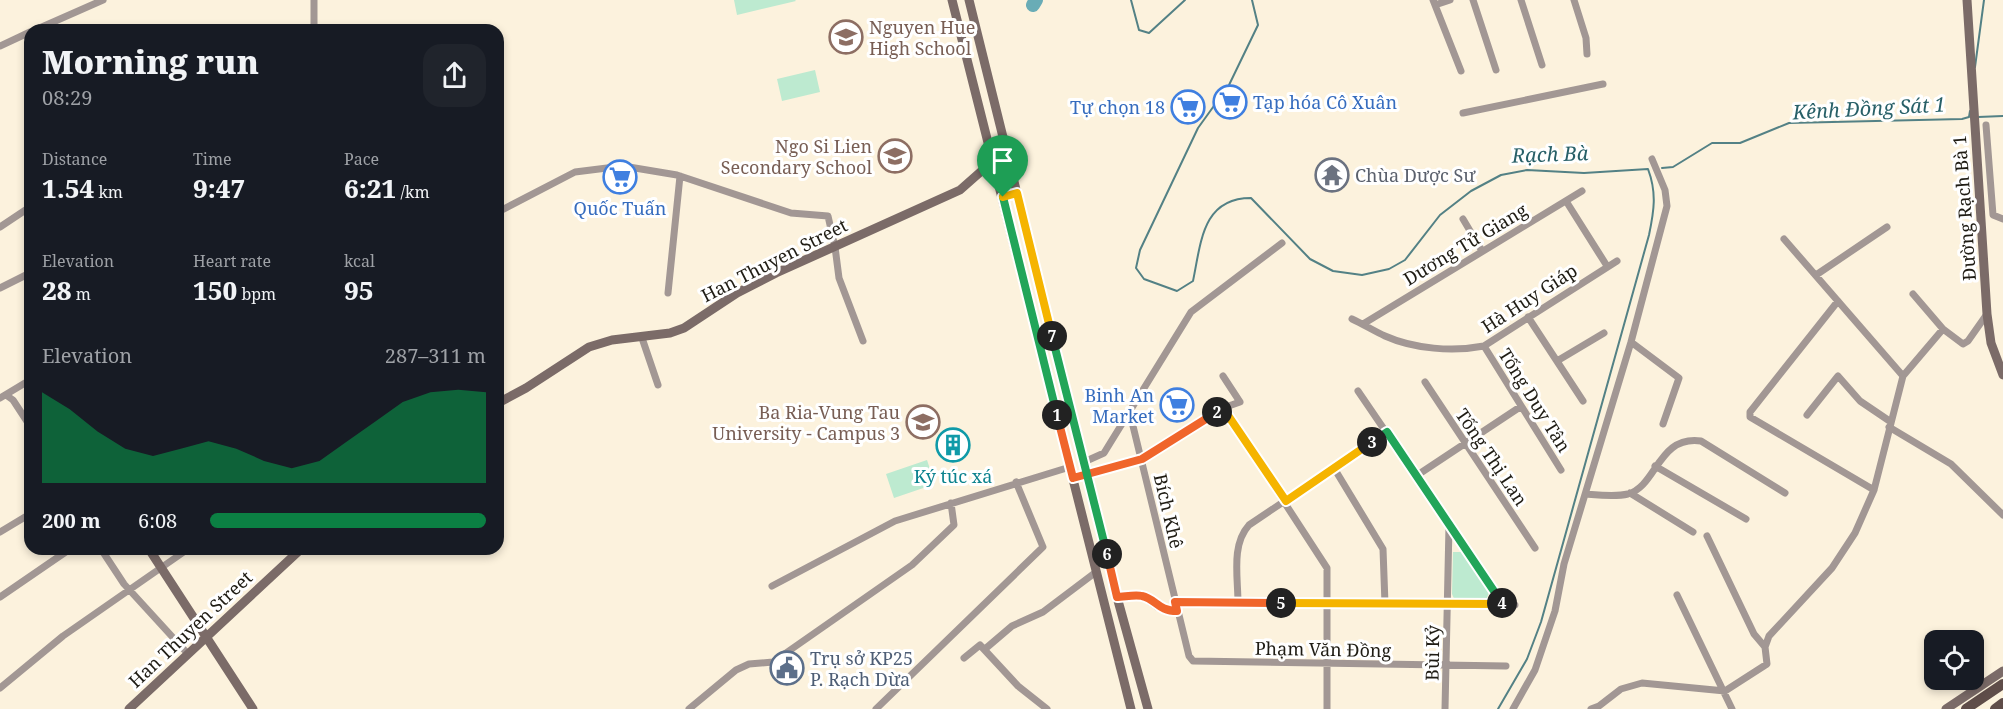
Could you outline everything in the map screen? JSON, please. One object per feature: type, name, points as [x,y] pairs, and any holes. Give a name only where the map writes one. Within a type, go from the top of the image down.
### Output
[{"type":"main road","points":[[952,0],[1131,709]]},
{"type":"main road","points":[[969,0],[1117,597],[1148,709]]},
{"type":"main road","name":"Đường Rạch Bà 1","points":[[1967,0],[1987,314],[1991,343],[2003,375]]},
{"type":"main road","name":"Han Thuyen Street","points":[[504,400],[589,347],[612,340],[642,338],[684,328],[737,293],[960,190],[994,160]]},
{"type":"main road","points":[[1003,197],[1017,193]]},
{"type":"main road","points":[[1073,478],[1087,474]]},
{"type":"main road","points":[[153,555],[253,709]]},
{"type":"main road","name":"Han Thuyen Street","points":[[129,709],[295,555]]},
{"type":"main road","points":[[1946,709],[2003,670]]},
{"type":"main road","points":[[1966,709],[2003,684]]},
{"type":"main road","points":[[1995,709],[2003,703]]},
{"type":"street","points":[[49,24],[103,0]]},
{"type":"street","points":[[314,0],[314,24]]},
{"type":"street","points":[[1450,0],[1434,3],[1461,71]]},
{"type":"street","points":[[1473,0],[1496,70]]},
{"type":"street","points":[[1521,0],[1542,65]]},
{"type":"street","points":[[1574,0],[1586,38],[1587,54]]},
{"type":"street","points":[[0,46],[24,35]]},
{"type":"street","points":[[1463,113],[1603,84]]},
{"type":"street","points":[[1986,125],[1993,215],[2003,219]]},
{"type":"street","points":[[1513,709],[1535,670],[1552,621],[1564,564],[1631,342],[1667,206],[1665,190],[1652,159]]},
{"type":"street","points":[[504,209],[557,179],[594,168],[623,166],[680,176],[791,213],[828,216],[839,278],[863,341]]},
{"type":"street","points":[[668,293],[680,176]]},
{"type":"street","name":"Dương Tử Giang","points":[[1363,324],[1582,191]]},
{"type":"street","points":[[1566,201],[1607,266]]},
{"type":"street","points":[[0,226],[24,211]]},
{"type":"street","points":[[1463,219],[1482,250]]},
{"type":"street","points":[[1816,275],[1887,227]]},
{"type":"street","points":[[1784,239],[1903,376]]},
{"type":"street","points":[[1084,462],[1104,453],[1191,312],[1282,243]]},
{"type":"street","name":"Hà Huy Giáp","points":[[1352,319],[1388,338],[1421,346],[1468,349],[1484,346],[1617,261]]},
{"type":"street","points":[[0,288],[24,276]]},
{"type":"street","points":[[1913,294],[1943,329],[1957,342],[1963,344],[1968,341],[1987,314]]},
{"type":"street","points":[[1838,301],[1780,371],[1750,412],[1750,417],[1874,490]]},
{"type":"street","points":[[1528,317],[1583,401]]},
{"type":"street","points":[[1590,709],[1599,706],[1621,689],[1642,683],[1725,692],[1767,664],[1765,647],[1769,636],[1840,557],[1866,513],[1903,376],[1943,329]]},
{"type":"street","points":[[1557,361],[1604,333]]},
{"type":"street","points":[[642,338],[658,386]]},
{"type":"street","points":[[1631,342],[1679,378],[1664,424]]},
{"type":"street","name":"Tống Duy Tân","points":[[1484,346],[1561,470]]},
{"type":"street","points":[[1087,474],[1142,459],[1223,408],[1240,402],[1223,375]]},
{"type":"street","points":[[1807,415],[1838,376],[1860,401],[1890,425],[1951,464],[2003,514]]},
{"type":"street","name":"Tống Thị Lan","points":[[1425,382],[1535,548]]},
{"type":"street","points":[[3,397],[24,384]]},
{"type":"street","points":[[1358,391],[1504,604]]},
{"type":"street","points":[[3,397],[13,400],[24,417]]},
{"type":"street","points":[[1416,476],[1520,407]]},
{"type":"street","points":[[1223,408],[1286,501],[1327,568],[1327,709]]},
{"type":"street","name":"Bích Khê","points":[[1133,426],[1175,602]]},
{"type":"street","points":[[1238,603],[1238,543],[1241,534],[1249,525],[1387,432]]},
{"type":"street","points":[[1630,493],[1640,486],[1665,453],[1686,441],[1701,441],[1785,493]]},
{"type":"street","points":[[1655,466],[1746,519]]},
{"type":"street","points":[[771,586],[884,525],[1070,467]]},
{"type":"street","points":[[1334,468],[1383,549],[1385,604]]},
{"type":"street","points":[[876,709],[1043,547],[1016,482]]},
{"type":"street","points":[[1586,494],[1630,493],[1692,532]]},
{"type":"street","points":[[689,709],[736,670],[749,664],[774,662],[920,559],[954,525],[951,503]]},
{"type":"street","points":[[0,532],[24,518]]},
{"type":"street","name":"Bùi Kỷ","points":[[1445,709],[1448,666],[1449,526]]},
{"type":"street","points":[[1707,536],[1754,634],[1765,647]]},
{"type":"street","points":[[0,597],[61,555]]},
{"type":"street","points":[[105,555],[129,590],[188,654]]},
{"type":"street","points":[[0,688],[40,653],[178,555]]},
{"type":"street","points":[[985,649],[1012,626],[1044,612],[1096,572]]},
{"type":"street","points":[[1677,595],[1732,709]]},
{"type":"street","points":[[1117,597],[1142,596],[1157,607],[1177,611]]},
{"type":"street","points":[[1175,602],[1515,604]]},
{"type":"street","name":"Phạm Văn Đồng","points":[[1175,602],[1189,656],[1193,661],[1328,665],[1506,666]]},
{"type":"street","points":[[964,658],[980,645],[1018,686],[1047,709]]},
{"type":"green space","points":[[734,0],[795,0],[796,1],[737,15]]},
{"type":"green space","points":[[815,70],[820,92],[782,101],[777,79]]},
{"type":"green space","points":[[927,460],[935,484],[894,498],[886,474]]},
{"type":"green space","points":[[1453,552],[1463,552],[1489,593],[1486,600],[1455,601],[1452,594]]},
{"type":"waterway","name":"Rạch Bà","points":[[1033,5],[1036,0]]},
{"type":"waterway","name":"Rạch Bà","points":[[1131,0],[1139,30],[1149,33],[1185,0]]},
{"type":"waterway","name":"Rạch Bà","points":[[1252,0],[1258,25],[1229,85],[1198,128],[1140,250],[1136,268],[1144,279],[1177,291],[1193,281],[1207,225],[1213,214],[1222,206],[1235,200],[1251,198],[1310,259],[1333,271],[1362,275],[1389,269],[1405,260],[1440,215],[1471,191],[1501,175],[1527,170],[1584,173],[1648,169],[1653,186],[1654,202],[1649,235],[1541,622],[1527,659],[1498,709]]},
{"type":"waterway","name":"Kênh Đồng Sát 1","points":[[1975,67],[1984,0]]},
{"type":"waterway","name":"Kênh Đồng Sát 1","points":[[1662,168],[1673,167],[1712,143],[1740,143],[1789,123],[1962,119],[1969,117],[1970,111]]},
{"type":"waterway","points":[[1978,117],[2003,116]]},
{"type":"place","name":"Nguyen Hue High School","points":[[846,37]]},
{"type":"place","name":"Tạp hóa Cô Xuân","points":[[1230,102]]},
{"type":"place","name":"Tự chọn 18","points":[[1188,107]]},
{"type":"place","name":"Ngo Si Lien Secondary School","points":[[895,156]]},
{"type":"place","name":"Chùa Dược Sư","points":[[1332,175]]},
{"type":"place","name":"Quốc Tuấn","points":[[620,177]]},
{"type":"place","name":"Binh An Market","points":[[1177,405]]},
{"type":"place","name":"Ba Ria-Vung Tau University - Campus 3","points":[[923,422]]},
{"type":"place","name":"Ký túc xá","points":[[953,445]]},
{"type":"place","name":"Trụ sở KP25 P. Rạch Dừa","points":[[787,668]]},
{"type":"route","points":[[1003,197],[1017,193],[1032,256],[1087,474],[1117,597],[1142,596],[1157,607],[1172,611],[1177,611],[1175,602],[1504,604],[1387,432],[1286,501],[1223,408],[1142,459],[1087,474],[1073,478],[1003,197]]}]
